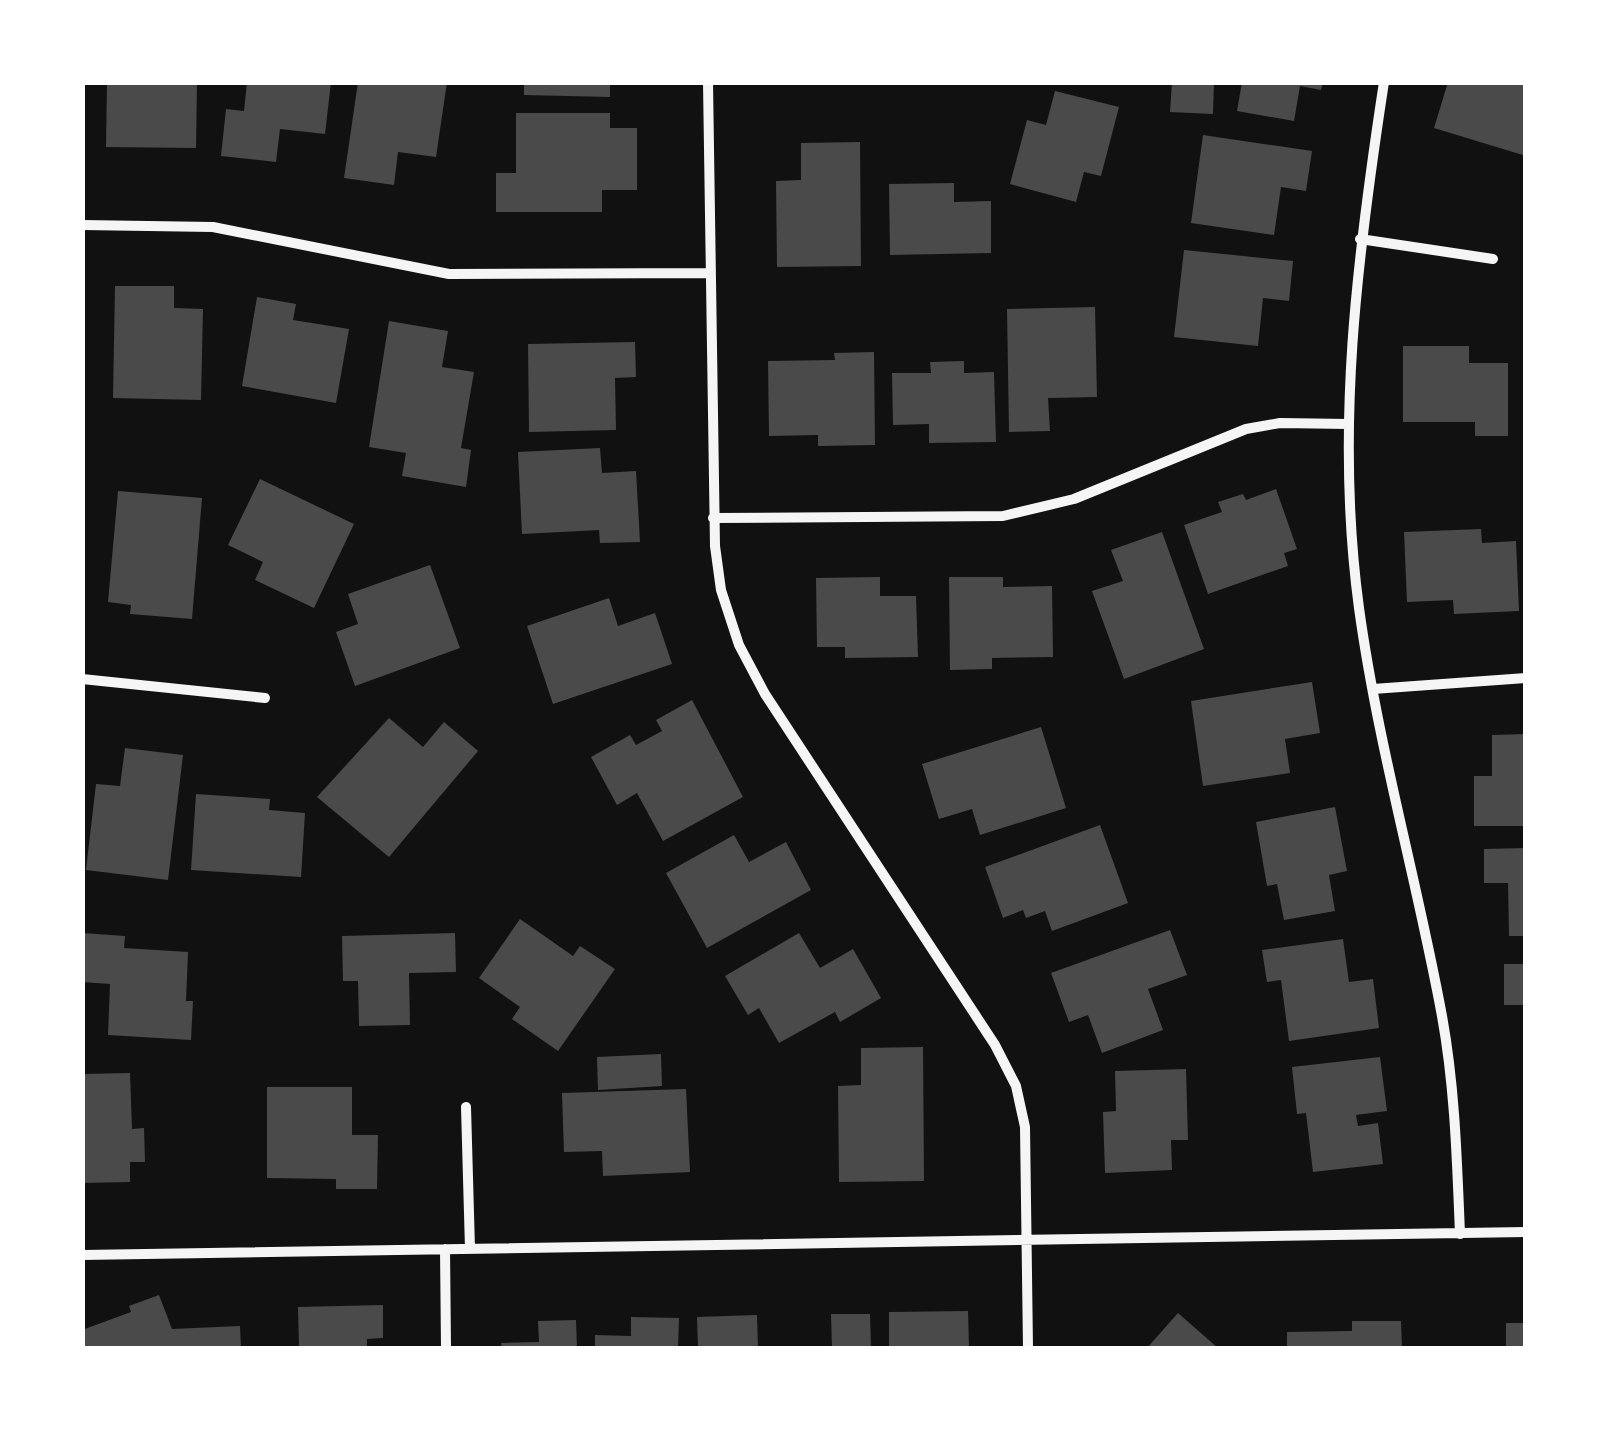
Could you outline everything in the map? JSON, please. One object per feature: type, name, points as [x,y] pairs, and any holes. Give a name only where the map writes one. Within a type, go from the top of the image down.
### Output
[{"type":"street","points":[[708,82],[713,518],[721,590],[739,645],[765,694],[995,1045],[1016,1086],[1029,1167],[1028,1348]]},
{"type":"street","points":[[1384,82],[1350,329],[1348,424],[1359,607],[1442,1018],[1452,1096],[1460,1234]]},
{"type":"street","points":[[82,225],[214,227],[448,274],[710,273]]},
{"type":"street","points":[[1360,239],[1493,259]]},
{"type":"street","points":[[713,518],[1003,516],[1074,499],[1246,429],[1280,423],[1348,424]]},
{"type":"street","points":[[1373,689],[1526,678]]},
{"type":"street","points":[[82,679],[265,698]]},
{"type":"street","points":[[466,1107],[470,1249]]},
{"type":"street","points":[[82,1254],[1526,1232]]},
{"type":"street","points":[[445,1249],[446,1348]]},
{"type":"building","points":[[107,82],[197,82],[196,148],[106,147]]},
{"type":"building","points":[[247,82],[331,82],[325,134],[280,129],[276,162],[221,156],[226,109],[244,111]]},
{"type":"building","points":[[358,82],[447,82],[436,157],[398,152],[394,185],[344,178]]},
{"type":"building","points":[[524,82],[610,82],[610,97],[524,95]]},
{"type":"building","points":[[1172,82],[1214,82],[1213,114],[1170,112]]},
{"type":"building","points":[[1242,82],[1323,82],[1321,90],[1300,86],[1294,121],[1237,111]]},
{"type":"building","points":[[1448,82],[1526,82],[1526,156],[1434,128]]},
{"type":"building","points":[[1055,91],[1119,107],[1101,176],[1084,172],[1076,202],[1010,184],[1027,120],[1046,125]]},
{"type":"building","points":[[516,113],[610,113],[610,128],[637,128],[637,190],[602,190],[602,212],[496,212],[496,173],[516,173]]},
{"type":"building","points":[[1203,135],[1312,151],[1306,191],[1281,187],[1274,235],[1191,223]]},
{"type":"building","points":[[860,142],[861,266],[777,267],[776,181],[801,180],[801,143]]},
{"type":"building","points":[[954,183],[954,202],[991,201],[991,253],[890,255],[889,184]]},
{"type":"building","points":[[1184,250],[1293,261],[1289,301],[1263,298],[1258,346],[1174,337]]},
{"type":"building","points":[[115,286],[174,286],[174,308],[203,309],[201,400],[113,398]]},
{"type":"building","points":[[257,297],[296,304],[293,320],[349,329],[336,403],[242,386]]},
{"type":"building","points":[[1095,307],[1097,397],[1048,398],[1050,431],[1009,432],[1007,309]]},
{"type":"building","points":[[389,321],[448,331],[442,367],[474,372],[461,448],[471,450],[466,487],[402,476],[406,453],[369,447]]},
{"type":"building","points":[[635,342],[636,377],[615,378],[616,430],[529,432],[528,344]]},
{"type":"building","points":[[1403,346],[1469,346],[1469,363],[1508,363],[1508,436],[1475,436],[1475,422],[1403,422]]},
{"type":"building","points":[[874,352],[875,445],[818,446],[818,435],[769,436],[768,361],[835,360],[834,353]]},
{"type":"building","points":[[964,361],[964,373],[994,372],[996,442],[929,443],[929,424],[893,425],[892,373],[931,373],[930,362]]},
{"type":"building","points":[[600,448],[602,473],[636,471],[640,542],[600,543],[599,530],[522,534],[518,452]]},
{"type":"building","points":[[260,479],[354,524],[314,608],[255,580],[263,562],[228,545]]},
{"type":"building","points":[[1276,489],[1297,549],[1284,553],[1288,566],[1208,594],[1184,525],[1222,512],[1218,502],[1243,494],[1246,500]]},
{"type":"building","points":[[118,491],[202,498],[192,619],[130,614],[131,605],[108,602]]},
{"type":"building","points":[[1481,529],[1482,543],[1516,541],[1519,611],[1454,614],[1453,600],[1407,602],[1404,532]]},
{"type":"building","points":[[1162,532],[1204,649],[1124,679],[1092,591],[1123,581],[1111,550]]},
{"type":"building","points":[[430,565],[460,648],[355,686],[336,632],[358,624],[348,594]]},
{"type":"building","points":[[880,577],[880,596],[916,596],[918,657],[845,658],[845,647],[817,647],[816,578]]},
{"type":"building","points":[[949,577],[1003,577],[1003,587],[1052,586],[1053,657],[992,658],[992,669],[950,670]]},
{"type":"building","points":[[609,598],[618,626],[655,613],[672,664],[553,704],[527,626]]},
{"type":"building","points":[[1312,682],[1320,733],[1285,739],[1290,773],[1203,786],[1191,701]]},
{"type":"building","points":[[692,700],[743,797],[663,841],[637,793],[617,805],[591,757],[630,735],[636,745],[662,731],[656,720]]},
{"type":"building","points":[[389,718],[423,747],[444,722],[478,751],[389,857],[317,797]]},
{"type":"building","points":[[1041,727],[1066,808],[980,835],[972,809],[939,819],[922,764]]},
{"type":"building","points":[[1526,734],[1526,826],[1474,826],[1474,776],[1492,776],[1492,735]]},
{"type":"building","points":[[125,748],[183,755],[168,880],[86,870],[96,784],[120,786]]},
{"type":"building","points":[[196,794],[270,799],[269,810],[305,813],[301,877],[191,870]]},
{"type":"building","points":[[1335,807],[1347,871],[1329,875],[1335,911],[1284,920],[1277,884],[1267,886],[1256,822]]},
{"type":"building","points":[[1100,825],[1128,903],[1052,931],[1045,911],[1026,918],[1023,910],[1003,918],[985,867]]},
{"type":"building","points":[[734,835],[749,862],[786,842],[811,890],[707,948],[666,873]]},
{"type":"building","points":[[1526,848],[1526,936],[1509,936],[1508,883],[1484,883],[1484,849]]},
{"type":"building","points":[[520,919],[573,956],[580,946],[615,969],[558,1051],[512,1019],[520,1007],[479,978]]},
{"type":"building","points":[[1170,930],[1187,975],[1148,989],[1163,1030],[1102,1053],[1088,1015],[1069,1022],[1051,973]]},
{"type":"building","points":[[82,933],[125,936],[124,948],[188,952],[186,1001],[193,1001],[191,1040],[108,1035],[110,984],[82,982]]},
{"type":"building","points":[[455,933],[456,972],[409,973],[410,1025],[359,1026],[358,981],[343,981],[342,936]]},
{"type":"building","points":[[799,933],[820,968],[853,949],[881,998],[840,1022],[835,1012],[779,1043],[759,1008],[748,1015],[725,976]]},
{"type":"building","points":[[1343,939],[1349,982],[1373,979],[1379,1028],[1289,1041],[1281,980],[1267,982],[1262,950]]},
{"type":"building","points":[[1504,964],[1526,964],[1526,1005],[1504,1005]]},
{"type":"building","points":[[923,1047],[924,1181],[839,1182],[838,1086],[861,1085],[861,1048]]},
{"type":"building","points":[[661,1054],[662,1086],[598,1090],[597,1057]]},
{"type":"building","points":[[1380,1057],[1387,1111],[1356,1115],[1358,1126],[1378,1123],[1383,1164],[1313,1172],[1306,1113],[1297,1114],[1292,1067]]},
{"type":"building","points":[[1186,1069],[1188,1140],[1171,1140],[1172,1170],[1105,1173],[1103,1112],[1116,1111],[1115,1071]]},
{"type":"building","points":[[130,1073],[132,1129],[144,1128],[145,1162],[130,1162],[130,1182],[82,1183],[82,1074]]},
{"type":"building","points":[[267,1087],[352,1087],[352,1135],[378,1135],[377,1189],[336,1189],[336,1179],[267,1178]]},
{"type":"building","points":[[686,1089],[690,1172],[603,1176],[602,1151],[564,1152],[562,1093]]},
{"type":"building","points":[[159,1295],[172,1329],[240,1326],[241,1348],[82,1348],[82,1330],[131,1312],[129,1306]]},
{"type":"building","points":[[383,1305],[383,1338],[367,1339],[367,1348],[299,1348],[298,1307]]},
{"type":"building","points":[[968,1311],[969,1348],[889,1348],[889,1312]]},
{"type":"building","points":[[1178,1313],[1218,1348],[1147,1348]]},
{"type":"building","points":[[831,1314],[870,1314],[871,1348],[832,1348]]},
{"type":"building","points":[[757,1315],[758,1348],[698,1348],[697,1317]]},
{"type":"building","points":[[631,1317],[679,1318],[678,1348],[595,1348],[595,1335],[631,1336]]},
{"type":"building","points":[[576,1320],[577,1348],[502,1348],[501,1343],[539,1342],[538,1321]]},
{"type":"building","points":[[1352,1321],[1401,1321],[1402,1348],[1287,1348],[1287,1332],[1352,1331]]},
{"type":"building","points":[[1506,1323],[1526,1323],[1526,1348],[1506,1348]]}]
